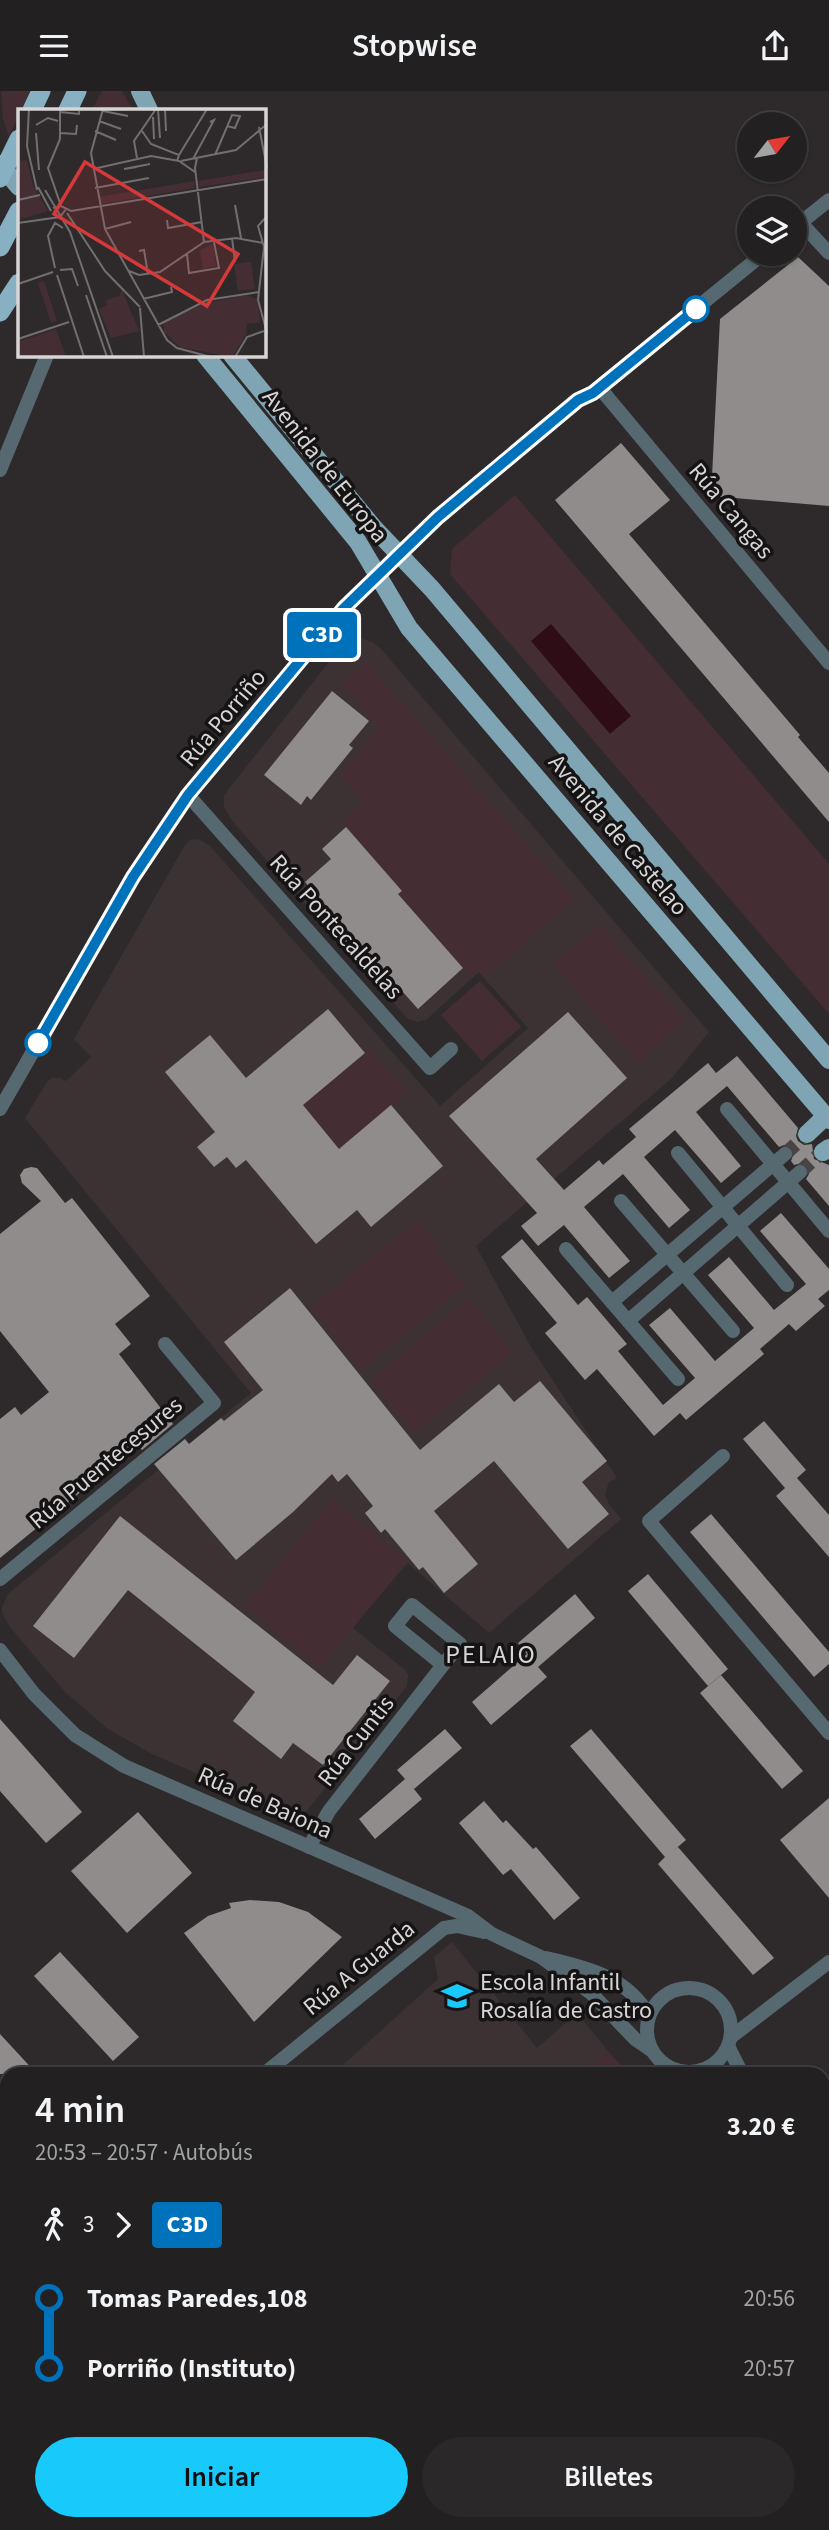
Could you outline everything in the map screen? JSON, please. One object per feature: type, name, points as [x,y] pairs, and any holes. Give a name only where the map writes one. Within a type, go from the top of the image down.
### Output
[{"type":"highway","points":[[32,109],[41,91]]},
{"type":"highway","points":[[68,109],[77,91]]},
{"type":"highway","points":[[0,178],[18,141]]},
{"type":"highway","points":[[0,247],[18,213]]},
{"type":"highway","points":[[0,312],[18,285]]},
{"type":"main road","points":[[0,164],[18,186]]},
{"type":"main road","name":"Avenida de Europa","points":[[207,357],[358,542],[378,575]]},
{"type":"main road","name":"Avenida de Europa","points":[[234,357],[374,529],[400,554]]},
{"type":"main road","name":"Avenida de Castelao","points":[[400,554],[829,1060]]},
{"type":"main road","name":"Avenida de Castelao","points":[[378,575],[410,628],[828,1118]]},
{"type":"main road","points":[[806,1135],[828,1118]]},
{"type":"street","points":[[807,218],[829,200]]},
{"type":"street","points":[[807,234],[829,253]]},
{"type":"street","name":"Rúa Porriño","points":[[0,1109],[133,877],[188,795],[344,608],[438,517],[578,400],[599,387],[748,266]]},
{"type":"street","points":[[0,470],[46,357]]},
{"type":"street","name":"Rúa Cangas","points":[[599,387],[829,663]]},
{"type":"street","name":"Rúa Pontecaldelas","points":[[188,795],[430,1068],[451,1049]]},
{"type":"street","points":[[727,1109],[829,1231]]},
{"type":"street","points":[[678,1153],[788,1285]]},
{"type":"street","points":[[612,1302],[785,1154]]},
{"type":"street","points":[[628,1321],[800,1171]]},
{"type":"street","points":[[621,1201],[733,1331]]},
{"type":"street","points":[[566,1248],[678,1379]]},
{"type":"street","name":"Rúa Puentecesures","points":[[0,1579],[214,1403],[165,1344]]},
{"type":"street","points":[[723,1456],[649,1521],[829,1734]]},
{"type":"street","name":"Rúa Cuntis","points":[[309,1847],[329,1811],[460,1644],[412,1605],[395,1626],[443,1665]]},
{"type":"street","name":"Rúa de Baiona","points":[[0,1650],[34,1694],[75,1735],[124,1766],[468,1916],[492,1934],[541,1957],[591,1993],[635,2039],[668,2067]]},
{"type":"street","name":"Rúa A Guarda","points":[[273,2067],[444,1928],[457,1926],[492,1934]]},
{"type":"street","name":"Rúa de Baiona","points":[[541,1957],[584,1967],[630,1989],[649,2015]]},
{"type":"street","name":"Rúa de Baiona","points":[[712,2067],[719,2061],[729,2041],[829,1962]]},
{"type":"street","points":[[650,2050],[646,2036],[649,2015],[659,1999],[680,1988],[696,1987],[717,1999],[726,2010],[731,2023],[729,2041],[739,2067]]},
{"type":"shaded area","points":[[1,91],[30,91],[22,109],[18,109],[18,117],[9,136],[3,119]]},
{"type":"shaded area","points":[[102,91],[122,91],[132,109],[93,109]]},
{"type":"shaded area","points":[[515,495],[829,864],[829,1014],[450,574],[452,549]]},
{"type":"shaded area","points":[[551,624],[631,716],[610,734],[531,641]]},
{"type":"shaded area","points":[[358,637],[381,649],[709,1032],[671,1079],[476,1246],[531,1347],[617,1478],[609,1482],[605,1494],[621,1519],[489,1633],[408,1563],[381,1588],[353,1628],[405,1670],[408,1675],[407,1686],[305,1813],[299,1815],[288,1813],[152,1754],[108,1729],[64,1691],[10,1627],[2,1613],[8,1594],[251,1393],[25,1118],[47,1082],[52,1078],[66,1081],[91,1057],[74,1039],[190,840],[198,839],[209,845],[440,1106],[528,1028],[479,972],[427,1019],[418,1022],[408,1019],[233,822],[224,807],[224,796],[231,786],[344,644]]},
{"type":"shaded area","points":[[366,662],[575,899],[485,978],[479,972],[472,978],[398,894],[402,891],[342,822],[364,802],[340,775],[379,728],[341,684]]},
{"type":"shaded area","points":[[599,924],[685,1022],[638,1063],[553,964]]},
{"type":"shaded area","points":[[480,981],[521,1027],[482,1061],[441,1015]]},
{"type":"shaded area","points":[[370,1049],[407,1092],[339,1149],[303,1105]]},
{"type":"shaded area","points":[[417,1220],[440,1248],[436,1251],[465,1286],[361,1370],[311,1307]]},
{"type":"shaded area","points":[[469,1299],[513,1352],[414,1434],[370,1381]]},
{"type":"shaded area","points":[[333,1499],[408,1562],[319,1668],[244,1605]]},
{"type":"shaded area","name":"Escola Infantil Rosalía de Castro","points":[[452,1942],[537,2048],[577,2013],[608,2051],[590,2067],[344,2067],[344,2064],[438,1979],[434,1957]]},
{"type":"shaded area","points":[[608,2051],[623,2067],[590,2067]]},
{"type":"building","points":[[807,265],[829,286],[829,506],[711,496],[720,319],[787,266]]},
{"type":"building","points":[[621,443],[670,500],[629,534],[800,735],[798,737],[829,773],[829,822],[555,500]]},
{"type":"building","points":[[332,691],[369,721],[349,745],[353,748],[311,800],[307,796],[301,805],[264,775]]},
{"type":"building","points":[[346,827],[402,891],[398,894],[463,968],[418,1009],[371,956],[361,966],[341,944],[352,935],[305,882],[331,859],[322,849]]},
{"type":"building","points":[[328,1009],[365,1053],[303,1105],[339,1149],[391,1105],[443,1166],[371,1227],[357,1210],[316,1244],[246,1160],[236,1168],[227,1157],[214,1167],[197,1147],[215,1132],[165,1072],[210,1035],[246,1078]]},
{"type":"building","points":[[568,1012],[627,1078],[536,1159],[564,1190],[599,1160],[603,1165],[636,1137],[629,1129],[708,1063],[716,1073],[737,1056],[798,1128],[798,1141],[804,1145],[812,1144],[814,1159],[829,1165],[829,1206],[806,1179],[809,1174],[808,1166],[802,1163],[794,1165],[791,1161],[794,1153],[792,1147],[779,1147],[727,1086],[696,1112],[741,1166],[721,1183],[675,1130],[644,1157],[690,1210],[669,1228],[623,1174],[584,1207],[630,1261],[609,1278],[564,1225],[538,1246],[521,1226],[537,1213],[449,1116]]},
{"type":"building","points":[[37,1168],[65,1203],[72,1198],[150,1296],[115,1324],[131,1344],[119,1354],[173,1424],[142,1450],[138,1445],[0,1558],[0,1419],[15,1407],[21,1415],[49,1392],[0,1331],[0,1234],[41,1201],[22,1183],[20,1175],[24,1169]]},
{"type":"building","points":[[781,1213],[829,1269],[829,1290],[818,1299],[825,1306],[796,1331],[789,1324],[760,1349],[764,1354],[686,1420],[680,1413],[654,1436],[597,1369],[585,1380],[545,1333],[557,1323],[501,1257],[522,1239],[578,1305],[587,1297],[627,1344],[618,1351],[663,1405],[695,1378],[649,1325],[670,1308],[715,1361],[754,1328],[708,1275],[729,1257],[774,1310],[806,1284],[760,1231]]},
{"type":"building","points":[[290,1288],[420,1450],[499,1384],[514,1402],[540,1381],[607,1461],[582,1482],[609,1514],[568,1549],[494,1461],[434,1511],[478,1564],[444,1593],[423,1567],[419,1570],[385,1529],[381,1533],[365,1513],[373,1506],[347,1474],[338,1482],[332,1474],[293,1512],[236,1560],[154,1464],[185,1439],[189,1444],[221,1418],[224,1421],[263,1390],[224,1342]]},
{"type":"building","points":[[764,1421],[806,1470],[797,1478],[829,1515],[829,1557],[776,1496],[785,1488],[743,1439]]},
{"type":"building","points":[[711,1514],[829,1652],[829,1664],[814,1677],[690,1532]]},
{"type":"building","points":[[120,1516],[333,1685],[357,1655],[390,1681],[323,1765],[293,1743],[281,1759],[233,1721],[255,1692],[128,1590],[74,1658],[33,1626]]},
{"type":"building","points":[[648,1574],[728,1669],[708,1686],[628,1591]]},
{"type":"building","points":[[575,1594],[595,1618],[538,1667],[547,1677],[491,1725],[472,1702],[527,1654],[518,1643]]},
{"type":"building","points":[[721,1675],[803,1771],[782,1789],[700,1693]]},
{"type":"building","points":[[0,1719],[82,1812],[46,1843],[0,1791]]},
{"type":"building","points":[[445,1729],[462,1748],[414,1789],[409,1783],[422,1799],[375,1839],[359,1819],[405,1779],[397,1770]]},
{"type":"building","points":[[591,1729],[686,1840],[673,1851],[678,1847],[774,1958],[753,1975],[658,1864],[665,1857],[570,1746]]},
{"type":"building","points":[[829,1798],[829,1898],[780,1840]]},
{"type":"building","points":[[484,1801],[503,1823],[506,1820],[533,1849],[536,1847],[580,1898],[554,1920],[511,1869],[503,1875],[459,1823]]},
{"type":"building","points":[[138,1812],[192,1873],[127,1933],[71,1871]]},
{"type":"building","points":[[250,1900],[279,1902],[308,1912],[342,1937],[254,2022],[184,1933],[208,1916],[231,1908],[229,1903]]},
{"type":"building","points":[[60,1952],[139,2037],[113,2061],[34,1976]]},
{"type":"building","points":[[0,2034],[31,2067],[0,2067]]},
{"type":"tunnel","points":[[785,1154],[805,1136]]},
{"type":"tunnel","points":[[800,1172],[820,1154]]},
{"type":"bus line","name":"C3D","points":[[38,1043],[133,877],[188,795],[344,608],[438,517],[578,400],[593,393],[696,309]]},
{"type":"place","name":"Escola Infantil Rosalía de Castro","points":[[457,1996]]},
{"type":"district","name":"PELAIO","points":[[491,1654]]}]
